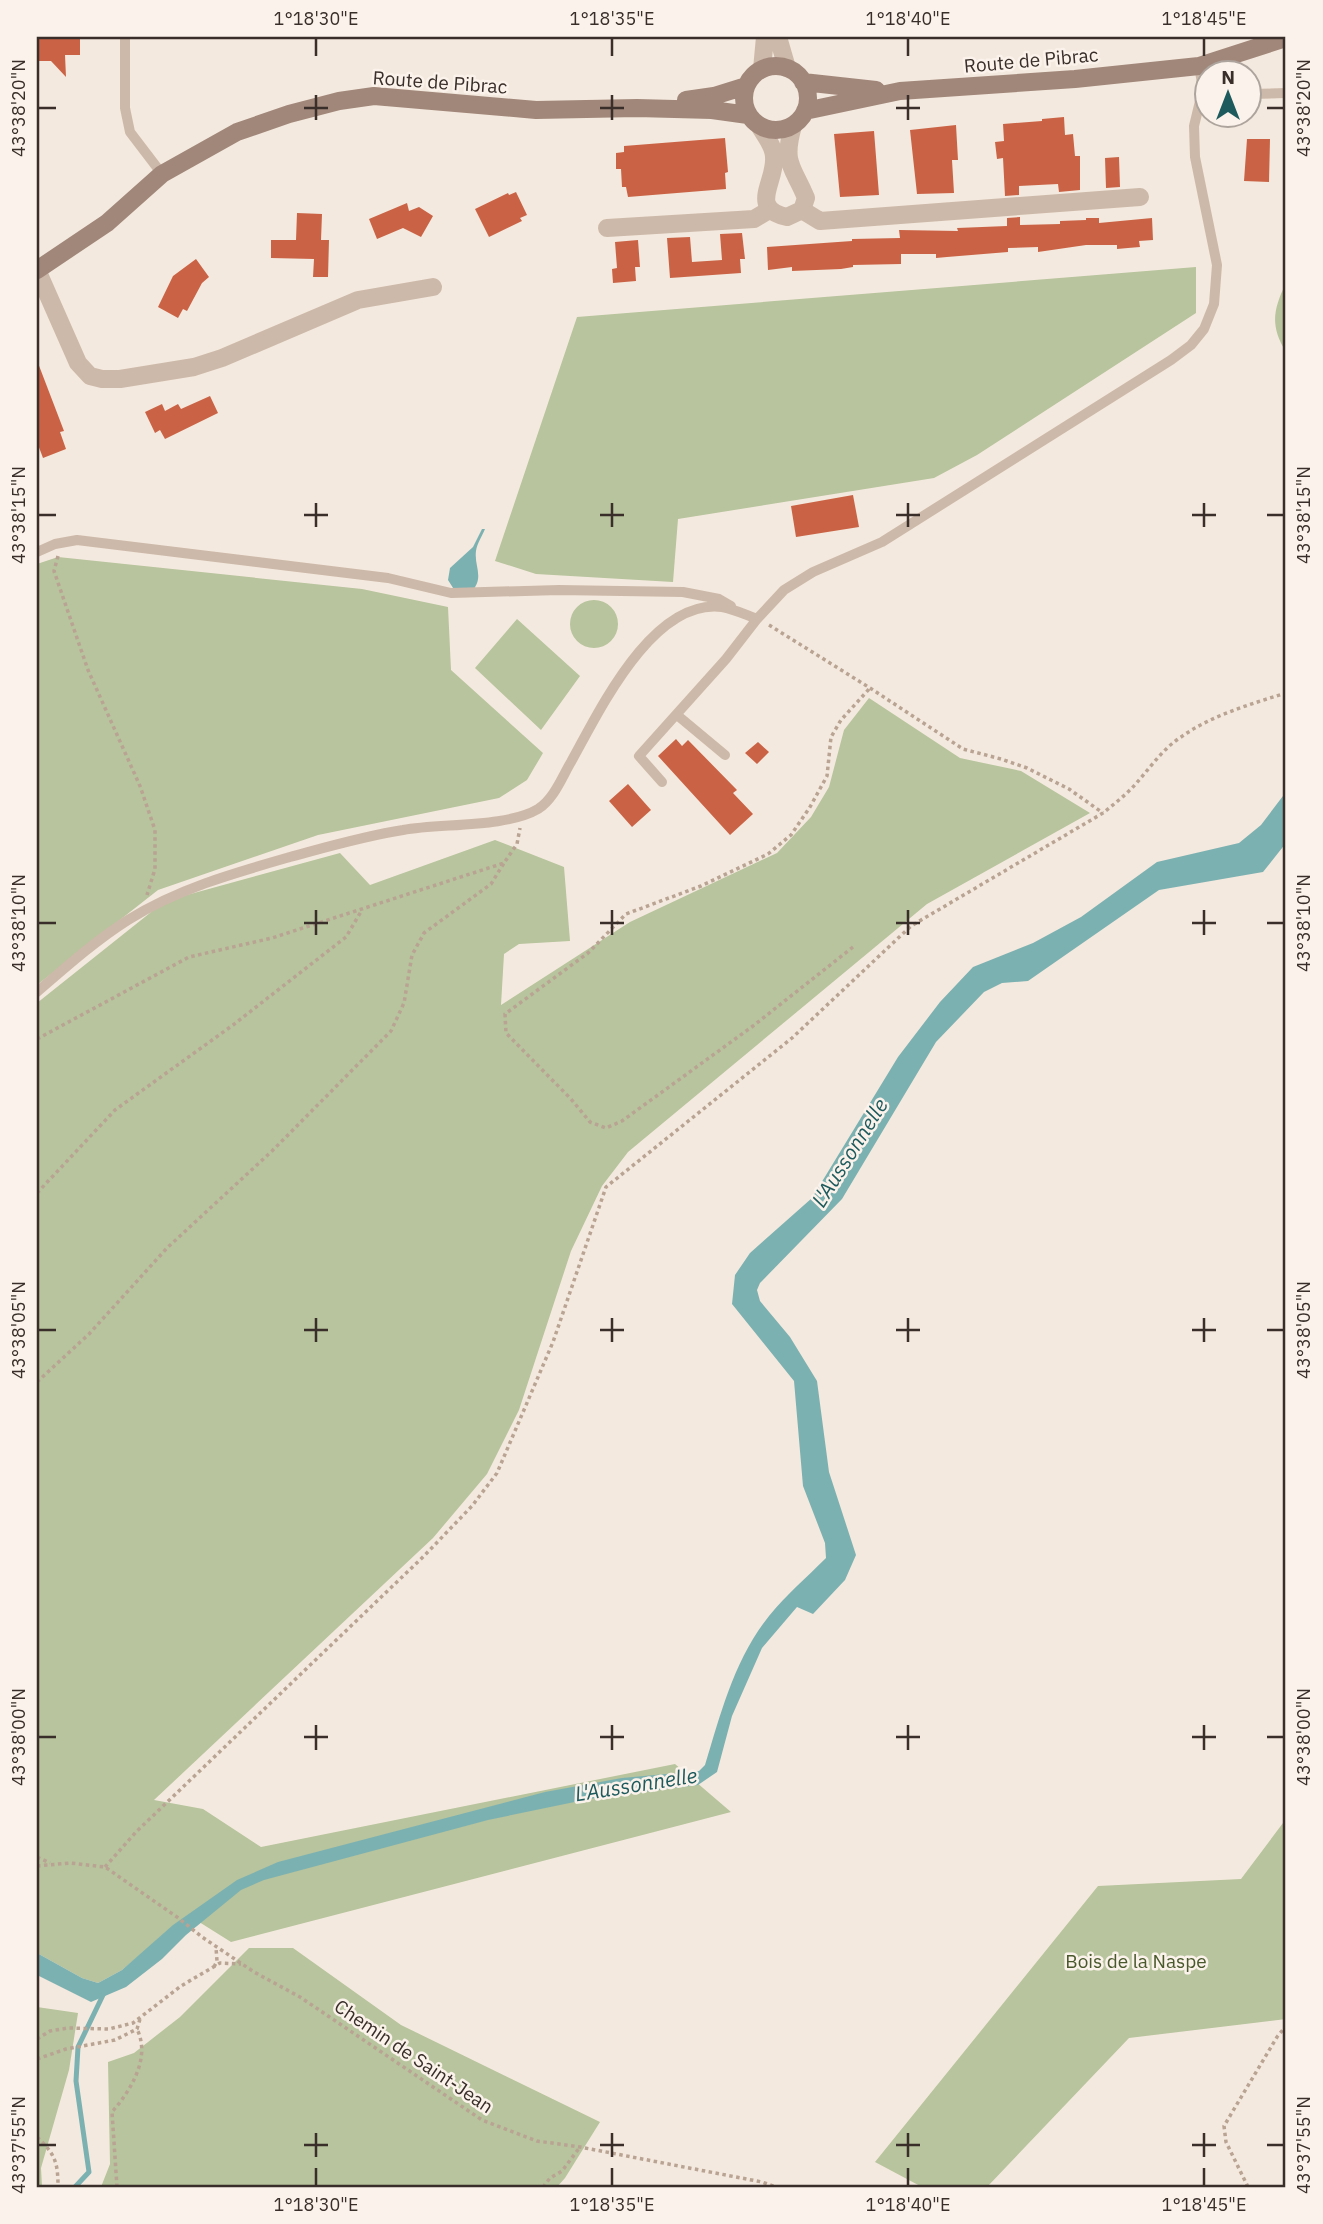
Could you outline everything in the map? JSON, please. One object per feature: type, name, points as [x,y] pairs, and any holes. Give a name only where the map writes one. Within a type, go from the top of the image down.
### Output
[{"type":"main road","name":"Route de Pibrac","points":[[1218,60],[1286,38]]},
{"type":"main road","points":[[762,69],[779,66],[787,68],[803,82],[807,91],[806,111],[793,126]]},
{"type":"main road","name":"Route de Pibrac","points":[[806,111],[900,91],[1075,79],[1194,67]]},
{"type":"main road","name":"Route de Pibrac","points":[[637,108],[715,96],[746,86],[755,73],[762,69]]},
{"type":"main road","name":"Route de Pibrac","points":[[803,82],[900,91]]},
{"type":"main road","points":[[746,86],[743,95],[754,121]]},
{"type":"main road","name":"Route de Pibrac","points":[[37,270],[107,223],[162,174],[237,132],[289,114],[339,101],[374,96],[536,110],[712,110],[754,121],[776,131],[793,126]]},
{"type":"street","points":[[762,69],[765,37]]},
{"type":"street","points":[[778,37],[787,68]]},
{"type":"street","points":[[754,121],[774,155],[773,176],[767,189],[766,204],[769,210],[787,217],[802,210],[806,198],[794,176],[788,155],[788,141],[793,126]]},
{"type":"street","points":[[802,210],[820,221],[1140,197]]},
{"type":"street","points":[[607,228],[754,219],[769,210]]},
{"type":"street","points":[[37,270],[78,363],[90,376],[102,379],[120,379],[194,368],[358,300],[433,287]]},
{"type":"lane","points":[[125,37],[125,108],[130,132],[162,174]]},
{"type":"lane","points":[[1264,94],[1286,93]]},
{"type":"lane","points":[[662,782],[639,756],[784,590],[813,572],[882,542],[1191,345],[1204,329],[1213,304],[1217,265],[1195,157],[1194,130]]},
{"type":"lane","points":[[37,552],[55,544],[77,540],[388,578],[451,593],[559,590],[683,592],[719,599],[757,619]]},
{"type":"lane","points":[[37,992],[88,948],[141,913],[173,896],[233,873],[365,836],[410,828],[497,820],[523,815],[540,808],[554,792],[610,692],[631,663],[663,628],[681,615],[700,609],[722,607],[757,619]]},
{"type":"lane","points":[[677,715],[725,755]]},
{"type":"path","points":[[77,540],[60,550],[54,571],[88,670],[141,786],[155,830],[155,869],[141,913]]},
{"type":"path","points":[[757,619],[870,688],[963,750],[1027,768],[1069,789],[1103,813]]},
{"type":"path","points":[[853,947],[753,1026],[622,1121],[606,1128],[590,1122],[506,1033],[505,1014],[588,953],[626,914],[701,886],[768,854],[791,835],[827,776],[831,737],[870,688]]},
{"type":"path","points":[[37,1866],[51,1864],[105,1867],[136,1832],[424,1556],[472,1506],[497,1473],[553,1342],[607,1187],[792,1038],[911,926],[1103,813],[1130,790],[1180,737],[1236,709],[1286,693]]},
{"type":"path","points":[[37,1382],[89,1335],[167,1248],[272,1151],[391,1031],[404,1003],[412,955],[424,933],[491,884],[517,844],[523,815]]},
{"type":"path","points":[[37,1039],[189,957],[272,938],[504,863]]},
{"type":"path","points":[[37,1193],[115,1110],[233,1025],[346,937],[363,908]]},
{"type":"path","points":[[37,1857],[51,1864]]},
{"type":"path","name":"Chemin de Saint-Jean","points":[[105,1867],[215,1946],[300,1997],[482,2120],[537,2141],[762,2182],[776,2187]]},
{"type":"path","points":[[214,1967],[217,1961],[215,1946]]},
{"type":"path","points":[[37,2039],[50,2031],[68,2028],[109,2029],[133,2023],[181,1986],[214,1967],[226,1963],[243,1964]]},
{"type":"path","points":[[37,2059],[66,2049],[115,2040],[137,2029],[141,2019]]},
{"type":"path","points":[[1248,2187],[1226,2142],[1224,2126],[1286,2026]]},
{"type":"path","points":[[117,2187],[112,2112],[129,2091],[142,2056],[141,2036],[137,2029]]},
{"type":"path","points":[[37,2137],[52,2151],[58,2167],[58,2187]]},
{"type":"path","points":[[542,2187],[550,2178],[562,2172],[580,2147]]},
{"type":"green space","points":[[1196,267],[1196,313],[977,455],[934,478],[678,519],[673,582],[536,574],[495,561],[577,317]]},
{"type":"green space","points":[[1286,283],[1286,352],[1277,334],[1275,318]]},
{"type":"green space","points":[[58,557],[362,589],[448,607],[451,670],[543,753],[527,780],[499,798],[318,835],[158,890],[37,985],[37,564]]},
{"type":"green space","points":[[594,600],[611,607],[618,624],[611,641],[594,648],[577,641],[570,624],[577,607]]},
{"type":"green space","points":[[517,619],[580,676],[541,730],[475,668]]},
{"type":"green space","points":[[869,698],[960,758],[1021,771],[1090,813],[927,904],[628,1152],[602,1186],[571,1251],[519,1410],[487,1474],[433,1538],[154,1800],[203,1809],[261,1847],[675,1764],[731,1812],[231,1942],[188,1915],[122,1970],[98,1983],[82,1978],[37,1953],[37,1003],[165,901],[340,853],[370,885],[495,840],[564,867],[570,941],[519,944],[504,954],[501,1005],[630,922],[777,853],[811,817],[829,787],[844,730]]},
{"type":"green space","name":"Bois de la Naspe","points":[[1286,1819],[1286,2019],[1129,2038],[987,2187],[922,2187],[875,2162],[1098,1886],[1241,1879]]},
{"type":"green space","points":[[249,1948],[293,1948],[401,2025],[600,2122],[557,2187],[101,2187],[110,2164],[108,2062],[134,2053],[180,2017]]},
{"type":"green space","points":[[37,2007],[78,2013],[69,2070],[41,2168],[42,2187],[37,2187]]},
{"type":"water","points":[[482,529],[485,529],[476,551],[476,585],[473,590],[455,591],[448,580],[450,568],[473,547]]},
{"type":"water","name":"L'Aussonnelle","points":[[1286,792],[1286,843],[1263,872],[1159,890],[1028,981],[1002,983],[984,992],[936,1042],[842,1199],[760,1283],[757,1290],[760,1301],[790,1337],[817,1381],[829,1472],[856,1555],[845,1580],[813,1614],[797,1607],[762,1648],[732,1716],[717,1772],[698,1785],[589,1799],[488,1820],[264,1880],[241,1890],[126,1987],[91,2002],[37,1975],[37,1953],[82,1978],[98,1983],[122,1970],[173,1925],[237,1880],[278,1862],[545,1792],[622,1778],[699,1771],[705,1765],[723,1707],[746,1651],[769,1616],[826,1558],[825,1543],[803,1486],[794,1381],[732,1304],[735,1275],[750,1253],[812,1198],[898,1057],[940,1002],[973,967],[1033,943],[1081,917],[1157,862],[1239,843],[1261,825]]},
{"type":"building","points":[[37,37],[80,37],[80,55],[65,55],[66,77],[51,61],[37,61]]},
{"type":"building","points":[[1064,117],[1065,135],[1073,134],[1075,156],[1080,156],[1080,190],[1059,192],[1058,184],[1019,186],[1019,195],[1005,196],[1003,158],[997,159],[995,142],[1004,141],[1003,124]]},
{"type":"building","points":[[956,125],[958,160],[952,160],[954,193],[917,194],[910,130]]},
{"type":"building","points":[[874,131],[879,195],[840,197],[834,134]]},
{"type":"building","points":[[725,138],[728,172],[725,173],[726,189],[628,197],[626,187],[622,187],[621,169],[616,169],[616,153],[624,152],[624,146]]},
{"type":"building","points":[[1247,139],[1270,139],[1269,182],[1244,181]]},
{"type":"building","points":[[1119,157],[1120,187],[1106,188],[1105,158]]},
{"type":"building","points":[[516,192],[527,215],[520,218],[522,221],[489,237],[475,209],[508,193],[509,195]]},
{"type":"building","points":[[407,203],[409,211],[419,207],[433,216],[421,237],[403,228],[377,239],[369,219]]},
{"type":"building","points":[[297,213],[322,214],[321,240],[329,240],[328,277],[313,277],[314,259],[271,258],[271,240],[296,240]]},
{"type":"building","points":[[1020,217],[1020,225],[1060,224],[1060,221],[1086,218],[1099,218],[1099,223],[1152,218],[1153,240],[1139,241],[1140,247],[1117,249],[1117,245],[1086,245],[1038,252],[1038,247],[1008,248],[1008,252],[936,258],[936,254],[901,254],[901,264],[853,265],[841,269],[792,271],[792,267],[768,270],[767,247],[852,239],[900,238],[899,230],[958,231],[957,228],[1007,226],[1007,218]]},
{"type":"building","points":[[742,233],[745,259],[740,259],[741,273],[670,278],[667,238],[690,237],[692,262],[722,260],[720,234]]},
{"type":"building","points":[[638,240],[640,267],[635,267],[636,281],[613,283],[612,269],[617,268],[615,242]]},
{"type":"building","points":[[196,259],[209,277],[202,283],[187,311],[183,309],[178,318],[158,307],[173,276]]},
{"type":"building","points":[[38,363],[64,431],[60,432],[66,449],[43,458],[37,442]]},
{"type":"building","points":[[210,396],[218,413],[165,439],[160,430],[155,433],[145,412],[162,404],[165,411],[178,404],[181,409]]},
{"type":"building","points":[[853,495],[859,527],[796,537],[791,506]]},
{"type":"building","points":[[676,739],[682,746],[688,740],[737,790],[733,793],[753,814],[730,835],[658,756]]},
{"type":"building","points":[[758,742],[769,752],[757,764],[745,753]]},
{"type":"building","points":[[628,784],[651,810],[632,827],[609,801]]},
{"type":"waterway","points":[[75,2187],[89,2172],[76,2081],[78,2047],[104,1993]]}]
